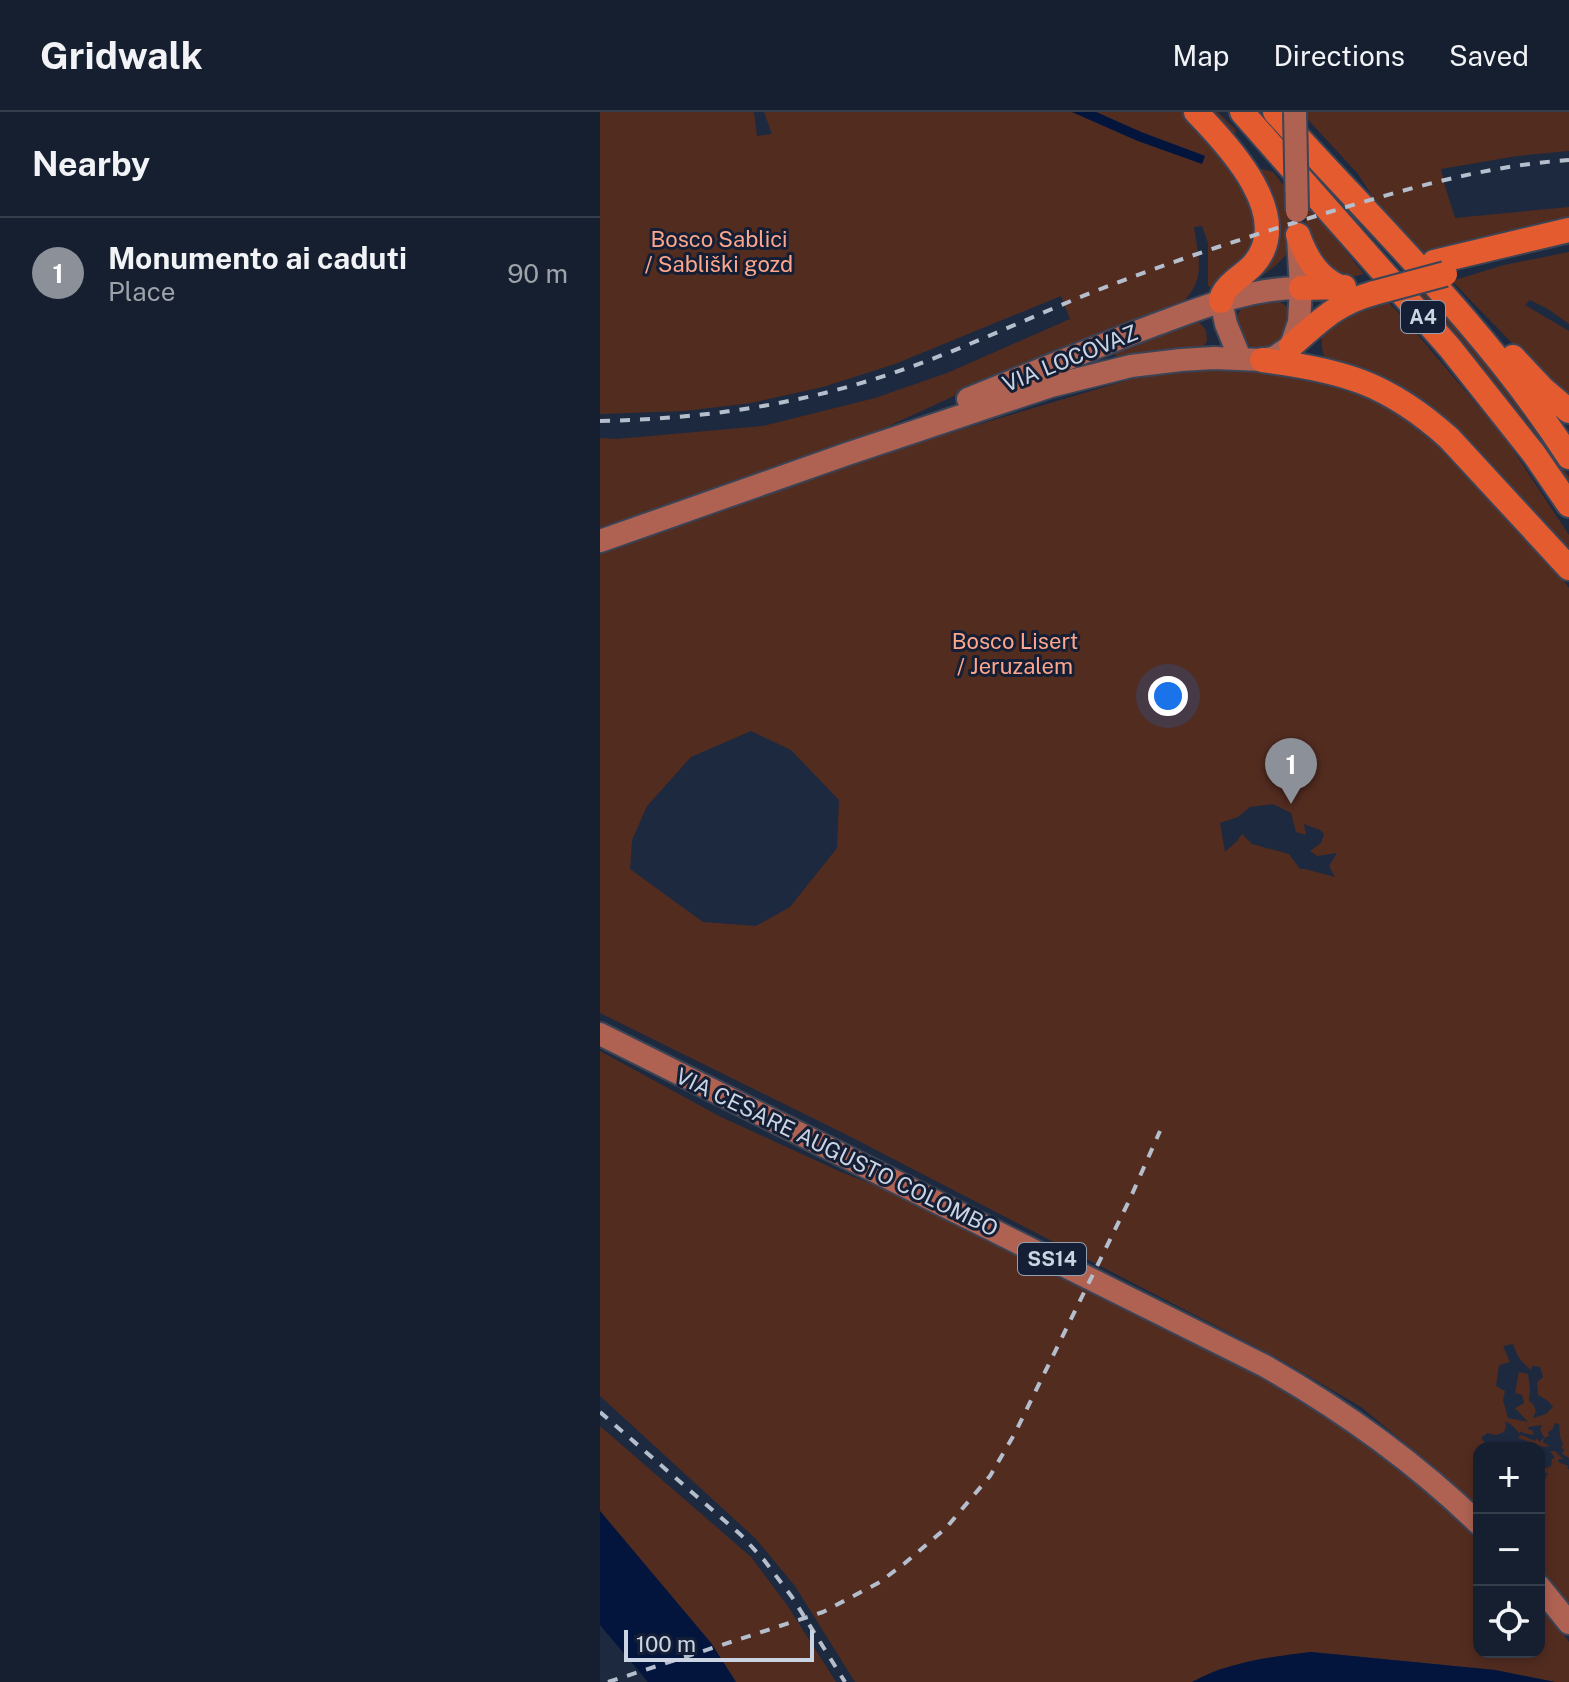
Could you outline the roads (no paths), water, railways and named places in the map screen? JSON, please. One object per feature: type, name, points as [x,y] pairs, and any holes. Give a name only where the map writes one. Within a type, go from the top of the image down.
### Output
[{"type":"highway","points":[[1196,112],[1249,175],[1266,220],[1265,242],[1257,260],[1225,290],[1221,301]]},
{"type":"highway","name":"A4","points":[[1241,112],[1450,348],[1534,454],[1569,505]]},
{"type":"highway","name":"A4","points":[[1275,112],[1441,277],[1569,457]]},
{"type":"highway","points":[[1298,223],[1310,263],[1328,281],[1340,287]]},
{"type":"highway","points":[[1441,277],[1569,230]]},
{"type":"highway","points":[[1301,288],[1370,287],[1441,277],[1536,250],[1569,244]]},
{"type":"highway","points":[[1441,277],[1461,306],[1569,411]]},
{"type":"highway","points":[[1291,346],[1337,307],[1370,287]]},
{"type":"highway","points":[[1251,359],[1307,365],[1334,372],[1361,380],[1402,400],[1449,438],[1569,568]]},
{"type":"main road","points":[[1291,346],[1299,322],[1301,288],[1295,112]]},
{"type":"main road","points":[[1251,293],[1286,265],[1294,252],[1298,223]]},
{"type":"main road","name":"VIA LOCOVAZ","points":[[847,454],[961,402],[1221,301],[1268,289],[1301,288]]},
{"type":"main road","points":[[1221,301],[1226,324],[1251,359]]},
{"type":"main road","name":"VIA LOCOVAZ","points":[[600,541],[1051,386],[1131,366],[1181,360],[1275,357],[1291,346]]},
{"type":"main road","name":"VIA CESARE AUGUSTO COLOMBO","points":[[600,1034],[1265,1366],[1353,1419],[1473,1519]]},
{"type":"main road","points":[[1545,1593],[1569,1623]]},
{"type":"water","points":[[1072,112],[1096,112],[1205,156],[1202,164],[1138,141]]},
{"type":"water","points":[[600,1511],[711,1643],[736,1682],[648,1682],[600,1625]]},
{"type":"water","points":[[1311,1652],[1495,1670],[1555,1682],[1192,1682],[1235,1665]]},
{"type":"railway","points":[[600,421],[668,418],[735,410],[835,390],[925,362],[1148,271],[1288,225],[1441,181],[1504,168],[1569,160]]},
{"type":"railway","points":[[608,1682],[823,1612],[880,1582],[946,1528],[990,1476],[1015,1433],[1160,1131]]},
{"type":"railway","points":[[600,1412],[741,1535],[764,1560],[792,1597],[845,1682]]},
{"type":"place","name":"Monumento ai caduti","points":[[1291,804]]},
{"type":"park label","name":"Bosco Sablici / Sabliški gozd","points":[[719,252]]},
{"type":"park label","name":"Bosco Lisert / Jeruzalem","points":[[1015,654]]}]
